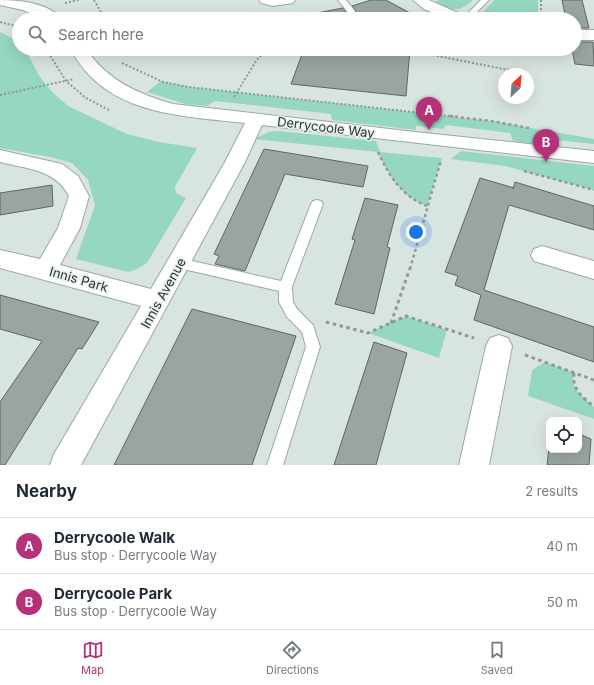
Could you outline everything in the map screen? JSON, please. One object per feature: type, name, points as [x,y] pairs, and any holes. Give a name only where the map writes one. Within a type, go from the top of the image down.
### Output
[{"type":"street","points":[[266,0],[273,2],[288,0]]},
{"type":"street","points":[[420,0],[429,6],[443,12]]},
{"type":"street","points":[[0,1],[30,7],[43,12]]},
{"type":"street","points":[[582,35],[594,35]]},
{"type":"street","name":"Derrycoole Way","points":[[82,56],[87,64],[109,84],[126,94],[165,107],[256,119],[594,157]]},
{"type":"street","name":"Innis Avenue","points":[[65,465],[180,263],[234,164],[256,119]]},
{"type":"street","points":[[0,156],[55,169],[71,181],[80,196],[69,228],[46,270]]},
{"type":"street","points":[[542,255],[594,270]]},
{"type":"street","name":"Innis Park","points":[[0,259],[158,301]]},
{"type":"street","points":[[474,465],[499,346]]},
{"type":"lane","points":[[342,0],[352,12]]},
{"type":"lane","points":[[473,12],[485,0]]},
{"type":"lane","points":[[275,465],[313,347],[308,329],[292,313],[286,302],[285,286],[317,204]]},
{"type":"lane","points":[[180,263],[285,286]]},
{"type":"path","points":[[61,4],[79,0]]},
{"type":"path","points":[[94,0],[100,12]]},
{"type":"path","points":[[541,0],[541,12]]},
{"type":"path","points":[[0,21],[12,25]]},
{"type":"path","points":[[230,103],[261,56]]},
{"type":"path","points":[[438,56],[499,68]]},
{"type":"path","points":[[118,60],[132,69],[163,82],[189,87],[491,121],[536,129]]},
{"type":"path","points":[[0,95],[97,74]]},
{"type":"path","points":[[378,152],[389,174],[400,188],[418,203],[427,206]]},
{"type":"path","points":[[390,323],[407,279],[442,158]]},
{"type":"path","points":[[520,170],[594,190]]},
{"type":"path","points":[[292,313],[368,333],[406,316],[499,346],[594,380]]},
{"type":"path","points":[[574,372],[573,382],[576,390],[594,407]]},
{"type":"green space","points":[[440,0],[473,0],[459,9],[450,9],[434,2]]},
{"type":"green space","points":[[494,0],[538,0],[538,12],[483,12]]},
{"type":"green space","points":[[0,32],[12,38],[12,56],[29,56],[40,77],[51,91],[68,106],[127,134],[159,142],[197,148],[175,187],[176,193],[186,198],[147,263],[128,272],[76,259],[95,205],[88,180],[72,163],[50,157],[0,148]]},
{"type":"green space","points":[[161,81],[189,87],[491,121],[594,139],[594,144],[556,140],[550,146],[513,141],[510,133],[446,125],[443,129],[416,126],[416,130],[332,120],[331,114],[215,101],[207,106],[185,104],[147,92]]},
{"type":"green space","points":[[278,131],[376,141],[380,152],[442,158],[427,206],[410,197],[403,191],[391,177],[378,152],[254,139],[268,132]]},
{"type":"green space","points":[[461,151],[594,166],[594,190],[505,166],[451,159]]},
{"type":"green space","points":[[406,316],[447,330],[439,358],[368,333]]},
{"type":"green space","points":[[545,362],[574,373],[573,382],[576,390],[594,407],[594,419],[528,396],[532,370]]},
{"type":"building","points":[[371,0],[386,0],[408,12],[357,12],[352,6]]},
{"type":"building","points":[[562,0],[582,0],[589,28],[582,28],[582,12],[565,12]]},
{"type":"building","points":[[343,8],[346,12],[322,12]]},
{"type":"building","points":[[582,42],[593,42],[594,66],[575,64],[573,56],[582,56]]},
{"type":"building","points":[[301,56],[409,56],[406,96],[291,84]]},
{"type":"building","points":[[264,149],[368,166],[363,187],[285,174],[245,271],[215,264],[219,256],[214,254]]},
{"type":"building","points":[[480,178],[513,188],[515,182],[594,206],[594,230],[509,205],[484,290],[594,327],[594,362],[474,320],[481,295],[455,285],[458,276],[445,272]]},
{"type":"building","points":[[52,185],[53,206],[0,215],[0,193]]},
{"type":"building","points":[[365,198],[398,205],[387,247],[390,248],[374,314],[335,304],[355,240],[352,239]]},
{"type":"building","points":[[0,295],[99,322],[82,349],[78,348],[5,465],[0,465],[0,402],[42,341],[0,329]]},
{"type":"building","points":[[192,309],[296,336],[252,465],[114,465]]},
{"type":"building","points":[[374,342],[407,353],[376,465],[334,465]]},
{"type":"building","points":[[582,435],[591,439],[589,465],[547,465],[548,453],[582,453]]},
{"type":"place","name":"Derrycoole Walk","points":[[429,130]]},
{"type":"place","name":"Derrycoole Park","points":[[546,162]]}]
